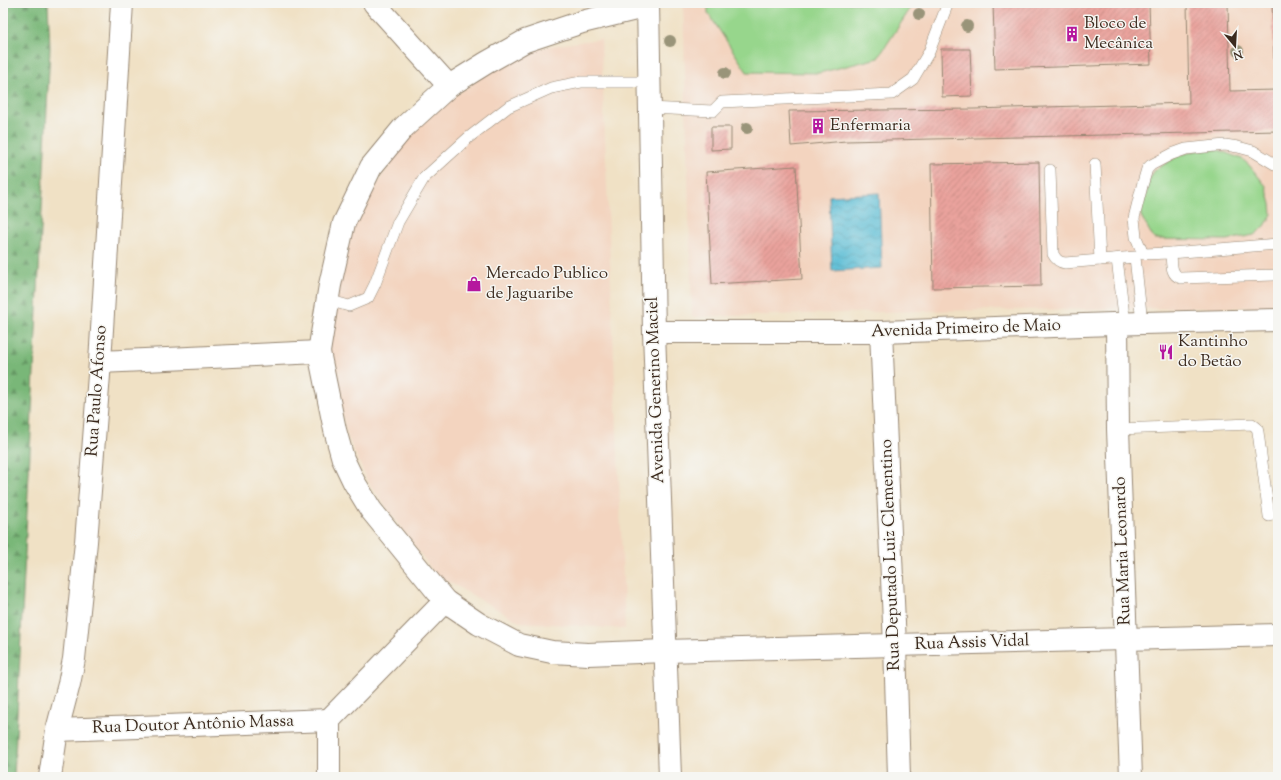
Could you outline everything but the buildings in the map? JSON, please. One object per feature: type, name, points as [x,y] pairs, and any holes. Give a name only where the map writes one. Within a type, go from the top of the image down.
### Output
[{"type":"street","name":"Rua Paulo Afonso","points":[[50,777],[57,730],[69,684],[76,636],[86,542],[100,362],[122,3]]},
{"type":"street","points":[[374,3],[448,86]]},
{"type":"street","points":[[100,362],[319,352],[344,223],[371,167],[404,127],[448,86],[525,41],[582,22],[648,4]]},
{"type":"street","name":"Avenida Generino Maciel","points":[[648,4],[654,332],[670,777]]},
{"type":"street","name":"Avenida Primeiro de Maio","points":[[654,332],[881,332],[1278,320]]},
{"type":"street","name":"Rua Maria Leonardo","points":[[1128,324],[1118,429],[1131,777]]},
{"type":"street","name":"Rua Deputado Luiz Clementino","points":[[881,332],[895,645],[899,777]]},
{"type":"street","name":"Rua Assis Vidal","points":[[319,352],[335,430],[343,459],[354,482],[371,510],[445,601],[479,624],[519,645],[552,652],[588,654],[1278,635]]},
{"type":"street","points":[[329,777],[328,720],[445,601]]},
{"type":"street","name":"Rua Doutor Antônio Massa","points":[[57,730],[328,720]]},
{"type":"lane","points":[[649,108],[713,111],[722,102],[892,94],[913,79],[929,52],[948,3]]},
{"type":"lane","points":[[328,300],[349,306],[368,298],[375,284],[398,222],[424,178],[468,138],[508,107],[551,88],[580,82],[649,82]]},
{"type":"lane","points":[[1275,162],[1238,147],[1225,145],[1186,149],[1172,154],[1148,168],[1134,218],[1136,237],[1143,254],[1278,244]]},
{"type":"lane","points":[[1095,164],[1100,260]]},
{"type":"lane","points":[[1050,170],[1053,254],[1055,259],[1065,263],[1135,257],[1128,324]]},
{"type":"lane","points":[[1171,253],[1172,271],[1174,275],[1181,278],[1274,276],[1278,274]]},
{"type":"lane","points":[[1117,259],[1128,324]]},
{"type":"lane","points":[[1118,429],[1252,424],[1258,432],[1269,516]]},
{"type":"shaded area","points":[[683,3],[1278,3],[1278,307],[918,311],[692,317]]},
{"type":"shaded area","name":"Mercado Publico de Jaguaribe","points":[[601,39],[625,629],[520,622],[435,574],[368,482],[348,438],[325,341],[349,227],[418,121],[521,50]]},
{"type":"green space","points":[[3,3],[48,3],[50,48],[14,777],[3,777]]},
{"type":"green space","points":[[708,3],[914,3],[878,58],[819,73],[747,72],[708,13]]},
{"type":"green space","points":[[1216,149],[1242,159],[1249,165],[1266,186],[1272,214],[1265,226],[1254,235],[1227,240],[1154,239],[1141,216],[1149,180],[1155,170],[1178,156],[1194,151]]},
{"type":"water","points":[[879,193],[882,268],[832,271],[829,196]]},
{"type":"place","name":"Bloco de Mecânica","points":[[1072,34]]},
{"type":"place","name":"Enfermaria","points":[[818,126]]},
{"type":"place","name":"Mercado Publico de Jaguaribe","points":[[474,284]]},
{"type":"place","name":"Kantinho do Betão","points":[[1166,352]]}]
